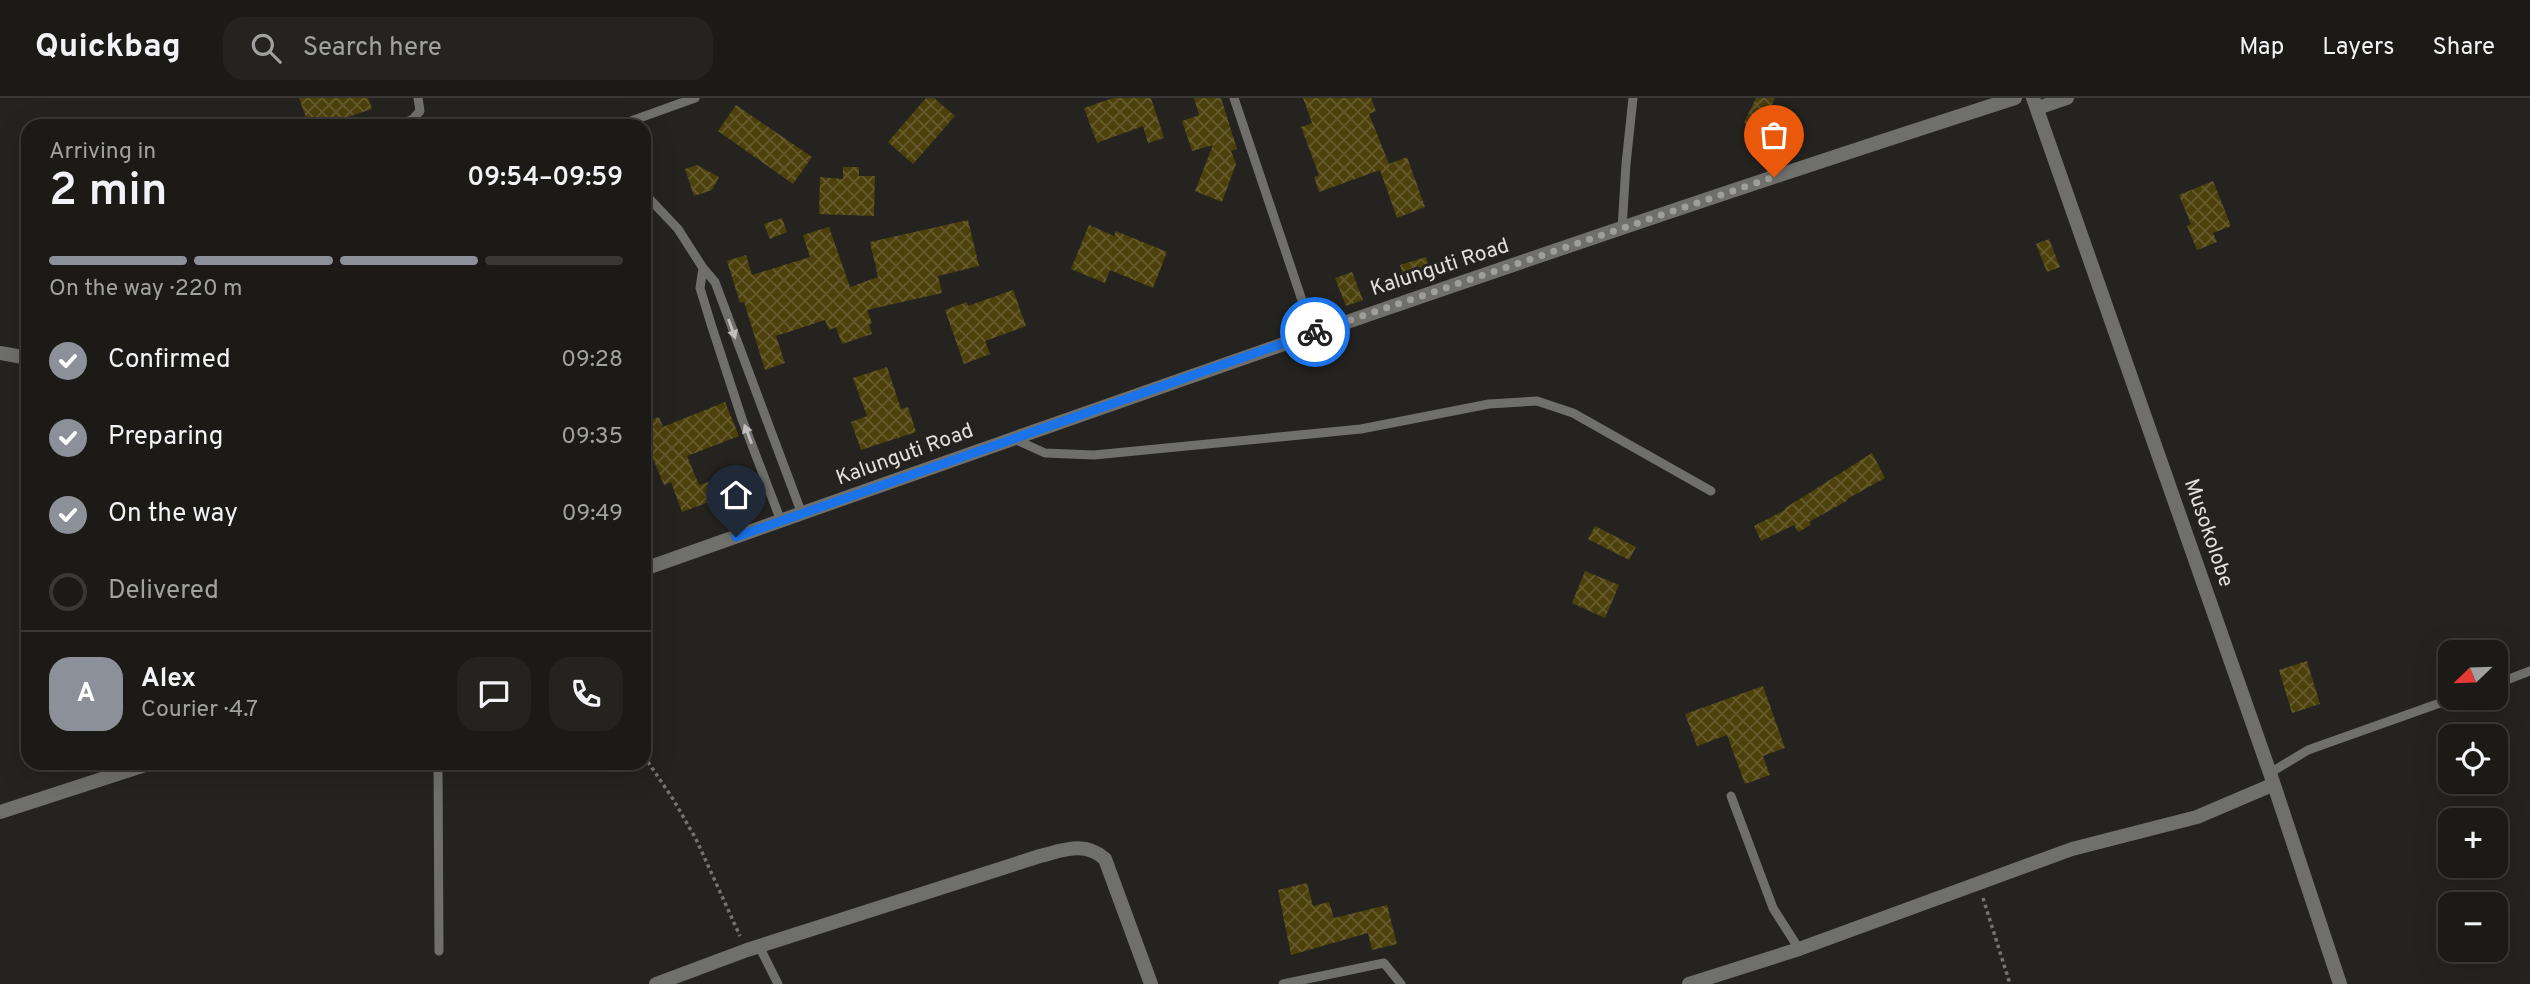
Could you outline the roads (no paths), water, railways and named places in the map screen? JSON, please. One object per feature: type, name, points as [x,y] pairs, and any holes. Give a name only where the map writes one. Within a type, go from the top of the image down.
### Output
[{"type":"street","name":"Kalunguti Road","points":[[651,567],[1313,333],[1850,151],[2015,98]]},
{"type":"street","points":[[2036,103],[2067,98]]},
{"type":"street","name":"Musokolobe","points":[[2036,103],[2340,984]]},
{"type":"street","points":[[0,353],[21,357]]},
{"type":"street","points":[[0,812],[129,770]]},
{"type":"street","points":[[1689,984],[1798,949],[2072,849],[2197,817],[2271,779]]},
{"type":"street","points":[[656,984],[753,948],[1040,856],[1077,847],[1095,850],[1105,859],[1152,984]]},
{"type":"lane","points":[[414,119],[420,111],[418,98]]},
{"type":"lane","points":[[636,119],[695,98]]},
{"type":"lane","points":[[1234,98],[1313,333]]},
{"type":"lane","points":[[1622,229],[1633,98]]},
{"type":"lane","points":[[651,200],[678,229],[715,282],[802,514]]},
{"type":"lane","points":[[703,268],[700,288],[711,324],[781,521]]},
{"type":"lane","points":[[1013,439],[1045,453],[1094,455],[1361,429],[1489,404],[1537,401],[1573,413],[1711,491]]},
{"type":"lane","points":[[2508,679],[2530,671]]},
{"type":"lane","points":[[2271,779],[2308,750],[2438,704]]},
{"type":"lane","points":[[438,770],[439,951]]},
{"type":"lane","points":[[1731,796],[1773,908],[1798,949]]},
{"type":"lane","points":[[753,948],[778,984]]},
{"type":"lane","points":[[1283,984],[1384,963],[1401,984]]}]
